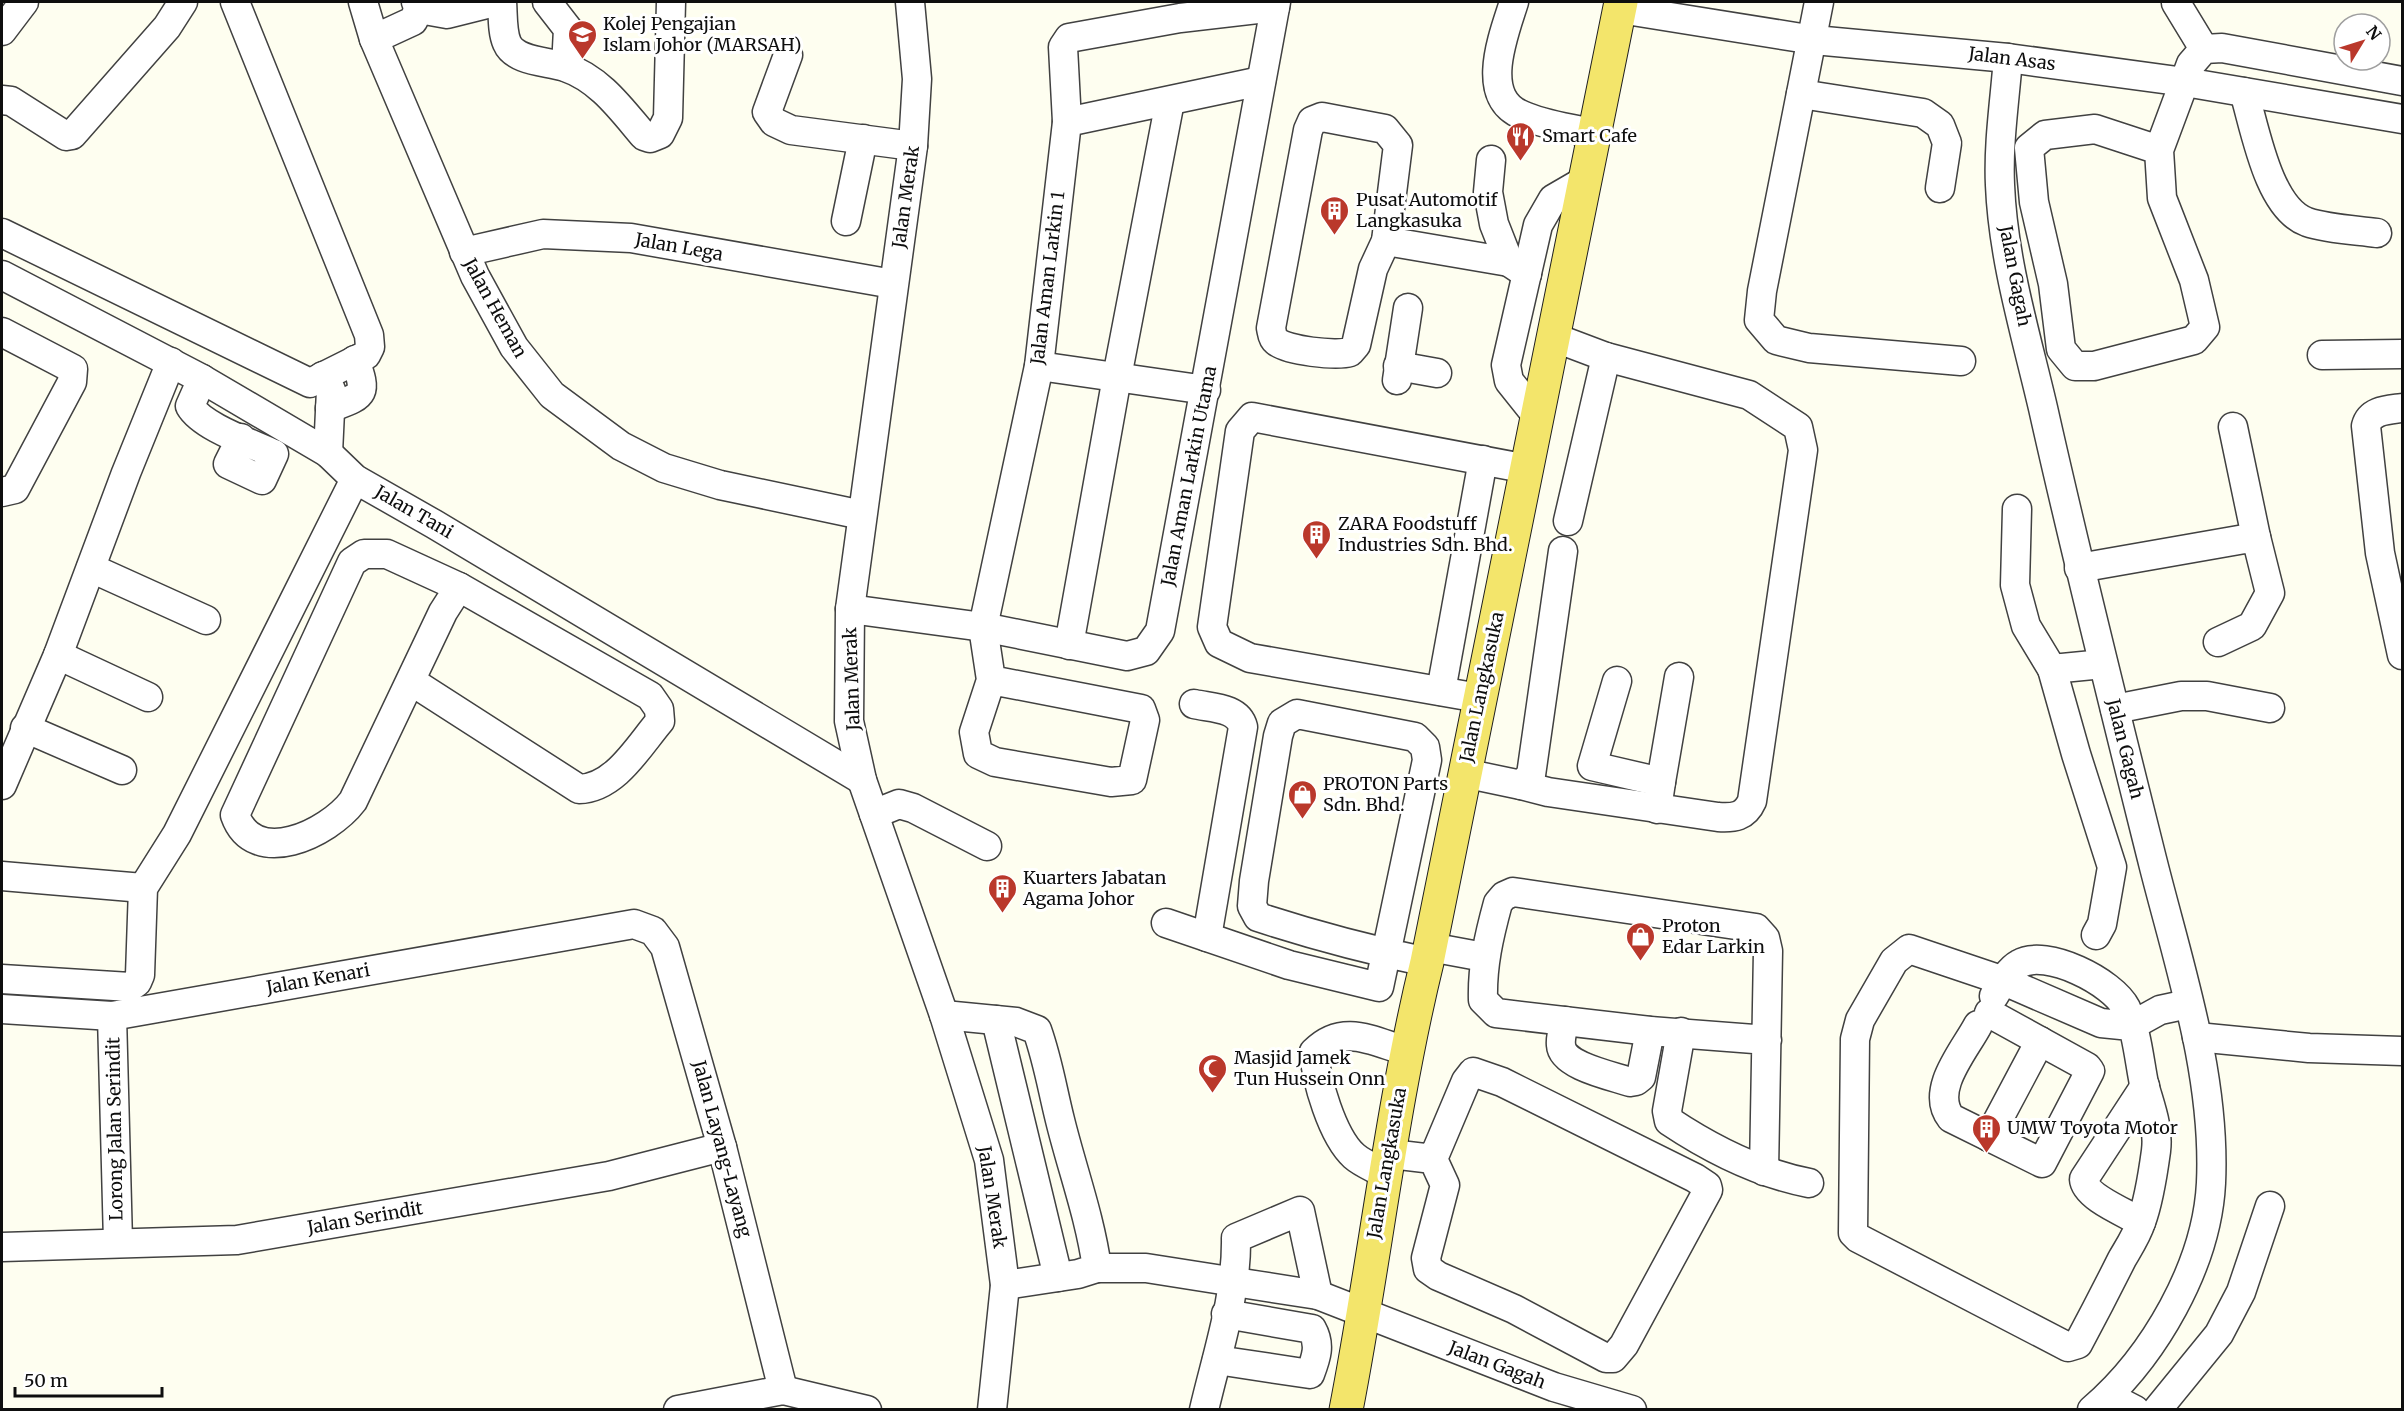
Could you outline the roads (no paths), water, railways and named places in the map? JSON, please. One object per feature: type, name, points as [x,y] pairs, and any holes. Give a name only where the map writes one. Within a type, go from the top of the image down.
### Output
[{"type":"main road","name":"Jalan Langkasuka","points":[[1346,1410],[1364,1315],[1372,1253],[1389,1164],[1406,1051],[1528,469],[1620,5]]},
{"type":"street","points":[[2,31],[24,2]]},
{"type":"street","points":[[2,100],[11,101],[66,136],[72,135],[166,27],[183,2]]},
{"type":"street","points":[[2,233],[310,383],[366,355],[370,347],[369,335],[235,2]]},
{"type":"street","name":"Jalan Heman","points":[[363,2],[374,39],[464,252],[514,347],[552,395],[621,446],[664,468],[720,485],[861,515]]},
{"type":"street","points":[[374,39],[413,21],[417,5],[447,14],[495,2]]},
{"type":"street","points":[[502,2],[507,44],[519,55],[566,67],[594,81],[615,100],[644,136],[650,138],[660,134],[668,118],[671,2]]},
{"type":"street","points":[[547,2],[568,29],[566,67]]},
{"type":"street","name":"Jalan Merak","points":[[910,2],[917,79],[913,146],[850,609],[849,721],[862,780],[945,1015],[989,1160],[1005,1285],[992,1410]]},
{"type":"street","points":[[1514,2],[1499,57],[1499,92],[1508,105],[1521,115],[1594,134]]},
{"type":"street","points":[[1820,2],[1762,291],[1760,320],[1776,340],[1809,348],[1961,361]]},
{"type":"street","points":[[2176,3],[2204,50]]},
{"type":"street","name":"Jalan Aman Larkin Utama","points":[[850,609],[983,627],[1127,656],[1146,651],[1160,631],[1276,4]]},
{"type":"street","name":"Jalan Aman Larkin 1","points":[[983,627],[1038,366],[1067,122],[1062,47],[1069,38],[1276,4]]},
{"type":"street","name":"Jalan Asas","points":[[1620,5],[1814,40],[2008,58],[2185,81],[2403,119]]},
{"type":"street","points":[[2159,150],[2095,129],[2044,135],[2029,148],[2034,202],[2053,284],[2061,349],[2075,366],[2094,366],[2194,340],[2205,327],[2194,280],[2162,198],[2159,150],[2191,64],[2204,50],[2222,48],[2403,81]]},
{"type":"street","points":[[788,55],[768,112],[774,122],[790,130],[913,146]]},
{"type":"street","name":"Jalan Gagah","points":[[2008,58],[2000,183],[2006,240],[2079,568],[2197,1037],[2211,1143],[2211,1186],[2201,1234],[2185,1284],[2158,1333],[2130,1373],[2100,1403]]},
{"type":"street","points":[[1067,122],[1261,81]]},
{"type":"street","points":[[2244,92],[2277,193],[2288,210],[2307,222],[2377,233]]},
{"type":"street","points":[[1801,94],[1923,113],[1940,125],[1947,142],[1940,188]]},
{"type":"street","points":[[1069,645],[1116,377],[1170,101]]},
{"type":"street","points":[[1322,117],[1385,129],[1392,135],[1398,145],[1386,242],[1373,268],[1356,345],[1350,352],[1324,354],[1280,343],[1272,336],[1271,328],[1288,231],[1312,121],[1322,117]]},
{"type":"street","points":[[846,221],[863,139]]},
{"type":"street","points":[[1491,160],[1488,192],[1494,224],[1518,268]]},
{"type":"street","points":[[1537,416],[1509,381],[1506,365],[1518,268],[1547,206],[1553,199],[1584,182]]},
{"type":"street","name":"Jalan Lega","points":[[464,252],[543,234],[632,238],[893,284]]},
{"type":"street","points":[[1386,242],[1518,268]]},
{"type":"street","name":"Jalan Tani","points":[[2,275],[171,362],[328,453],[355,479],[862,780]]},
{"type":"street","points":[[1367,299],[1416,309],[1397,373],[1437,373]]},
{"type":"street","points":[[2,317],[7,320],[2,331],[72,369],[72,382],[15,489],[2,492]]},
{"type":"street","points":[[1553,337],[1606,357],[1749,395],[1798,427],[1803,450],[1752,801],[1748,810],[1739,816],[1729,818],[1659,795],[1592,766],[1617,681]]},
{"type":"street","points":[[2322,355],[2403,354]]},
{"type":"street","points":[[1568,521],[1606,357]]},
{"type":"street","points":[[330,408],[358,397],[363,392],[364,385],[355,360]]},
{"type":"street","points":[[2,785],[58,655],[171,362]]},
{"type":"street","points":[[1038,366],[1206,390]]},
{"type":"street","points":[[323,376],[331,390],[328,453]]},
{"type":"street","points":[[202,380],[190,406],[196,417],[241,438]]},
{"type":"street","points":[[2403,408],[2377,412],[2366,426],[2380,553],[2403,655]]},
{"type":"street","points":[[1479,698],[1250,658],[1219,643],[1212,627],[1240,431],[1252,417],[1528,469]]},
{"type":"street","points":[[2218,642],[2252,626],[2270,593],[2233,427]]},
{"type":"street","points":[[1441,691],[1483,460]]},
{"type":"street","points":[[2,979],[130,987],[137,982],[140,975],[143,888],[177,834],[355,479]]},
{"type":"street","points":[[2017,509],[2015,585],[2026,626],[2052,669],[2112,867],[2102,924],[2097,935]]},
{"type":"street","points":[[2079,568],[2256,537]]},
{"type":"street","points":[[1521,784],[1529,778],[1534,762],[1563,551]]},
{"type":"street","points":[[411,681],[579,789],[596,789],[616,774],[660,721],[659,709],[650,696],[459,587],[387,554],[364,555],[352,562],[235,815],[240,831],[260,843],[279,844],[320,830],[342,816],[353,801],[443,612],[459,587]]},
{"type":"street","points":[[91,568],[206,620]]},
{"type":"street","points":[[983,627],[991,680],[974,732],[978,754],[995,762],[1112,783],[1132,780],[1145,720],[1141,709],[991,680]]},
{"type":"street","points":[[58,655],[148,697]]},
{"type":"street","points":[[2052,669],[2103,664]]},
{"type":"street","points":[[1659,795],[1679,677]]},
{"type":"street","points":[[255,680],[291,696]]},
{"type":"street","points":[[2115,709],[2181,696],[2206,696],[2270,708]]},
{"type":"street","points":[[1194,704],[1232,712],[1241,719],[1243,727],[1207,937]]},
{"type":"street","points":[[1379,987],[1388,954],[1427,760],[1425,747],[1415,737],[1297,714],[1282,723],[1278,736],[1252,906],[1258,917],[1308,934],[1388,954],[1484,957]]},
{"type":"street","points":[[25,729],[122,770]]},
{"type":"street","points":[[823,757],[854,741]]},
{"type":"street","points":[[1464,773],[1521,784],[1548,792],[1659,795]]},
{"type":"street","points":[[874,814],[899,804],[913,808],[987,846]]},
{"type":"street","points":[[2,876],[143,888]]},
{"type":"street","points":[[1764,1171],[1767,1040],[1768,951],[1764,938],[1756,928],[1513,892],[1504,896],[1498,903],[1484,957],[1483,1000],[1487,1007],[1496,1013],[1650,1031],[1767,1040]]},
{"type":"street","points":[[1166,923],[1289,965],[1419,996]]},
{"type":"street","name":"Jalan Kenari","points":[[2,1010],[112,1016],[634,924]]},
{"type":"street","name":"Jalan Layang-Layang","points":[[634,924],[653,931],[665,947],[722,1147],[783,1390]]},
{"type":"street","points":[[1991,1004],[1944,1087],[1942,1098],[1945,1110],[1951,1118],[2042,1163],[2090,1075],[2087,1066],[2040,1041],[1991,1004],[1916,950],[1909,949],[1894,961],[1860,1020],[1855,1039],[1853,1233],[1858,1238],[2068,1347],[2074,1347],[2078,1344],[2141,1222],[2156,1148],[2154,1113],[2126,1009],[2117,995],[2068,966],[2028,960],[2014,968],[1991,1004]]},
{"type":"street","points":[[1991,1004],[2131,1026],[2160,1010],[2188,1004]]},
{"type":"street","points":[[945,1015],[1016,1022],[1037,1030],[1050,1068],[1060,1120],[1082,1193],[1097,1268]]},
{"type":"street","name":"Lorong Jalan Serindit","points":[[112,1016],[117,1242]]},
{"type":"street","points":[[996,1020],[1058,1277]]},
{"type":"street","points":[[1565,1021],[1561,1045],[1564,1054],[1572,1062],[1630,1082],[1636,1082],[1641,1077],[1650,1031]]},
{"type":"street","points":[[1681,1032],[1667,1111],[1669,1120],[1707,1144],[1764,1171],[1809,1183]]},
{"type":"street","points":[[1406,1051],[1350,1034],[1326,1039],[1314,1052],[1315,1071],[1335,1126],[1354,1156],[1389,1164],[1433,1159]]},
{"type":"street","points":[[2197,1037],[2309,1048],[2403,1051]]},
{"type":"street","points":[[1989,1137],[2040,1041]]},
{"type":"street","points":[[1473,1072],[1502,1082],[1695,1178],[1707,1186],[1708,1190],[1624,1346],[1613,1358],[1606,1358],[1514,1309],[1438,1276],[1428,1269],[1426,1258],[1445,1185],[1433,1159],[1466,1081],[1473,1072]]},
{"type":"street","points":[[2141,1222],[2092,1194],[2084,1185],[2084,1179],[2145,1086]]},
{"type":"street","name":"Jalan Serindit","points":[[2,1247],[237,1240],[609,1176],[722,1147]]},
{"type":"street","points":[[2157,1410],[2219,1334],[2241,1292],[2270,1206]]},
{"type":"street","points":[[1204,1410],[1217,1360],[1233,1280],[1236,1238],[1300,1211],[1318,1295]]},
{"type":"street","name":"Jalan Gagah","points":[[1005,1285],[1097,1268],[1146,1268],[1318,1295],[1364,1315],[1554,1387],[1632,1410]]},
{"type":"street","points":[[1217,1360],[1310,1374],[1317,1355],[1317,1339],[1312,1329],[1226,1314]]},
{"type":"street","points":[[678,1410],[783,1390],[867,1410]]},
{"type":"street","points":[[2100,1403],[2135,1410]]},
{"type":"place","name":"Kolej Pengajian Islam Johor (MARSAH)","points":[[582,60]]},
{"type":"place","name":"Smart Cafe","points":[[1521,162]]},
{"type":"place","name":"Pusat Automotif Langkasuka","points":[[1335,236]]},
{"type":"place","name":"ZARA Foodstuff Industries Sdn. Bhd.","points":[[1317,560]]},
{"type":"place","name":"PROTON Parts Sdn. Bhd.","points":[[1302,820]]},
{"type":"place","name":"Kuarters Jabatan Agama Johor","points":[[1002,914]]},
{"type":"place","name":"Proton Edar Larkin","points":[[1641,962]]},
{"type":"place","name":"Masjid Jamek Tun Hussein Onn","points":[[1213,1094]]},
{"type":"place","name":"UMW Toyota Motor","points":[[1986,1154]]}]
